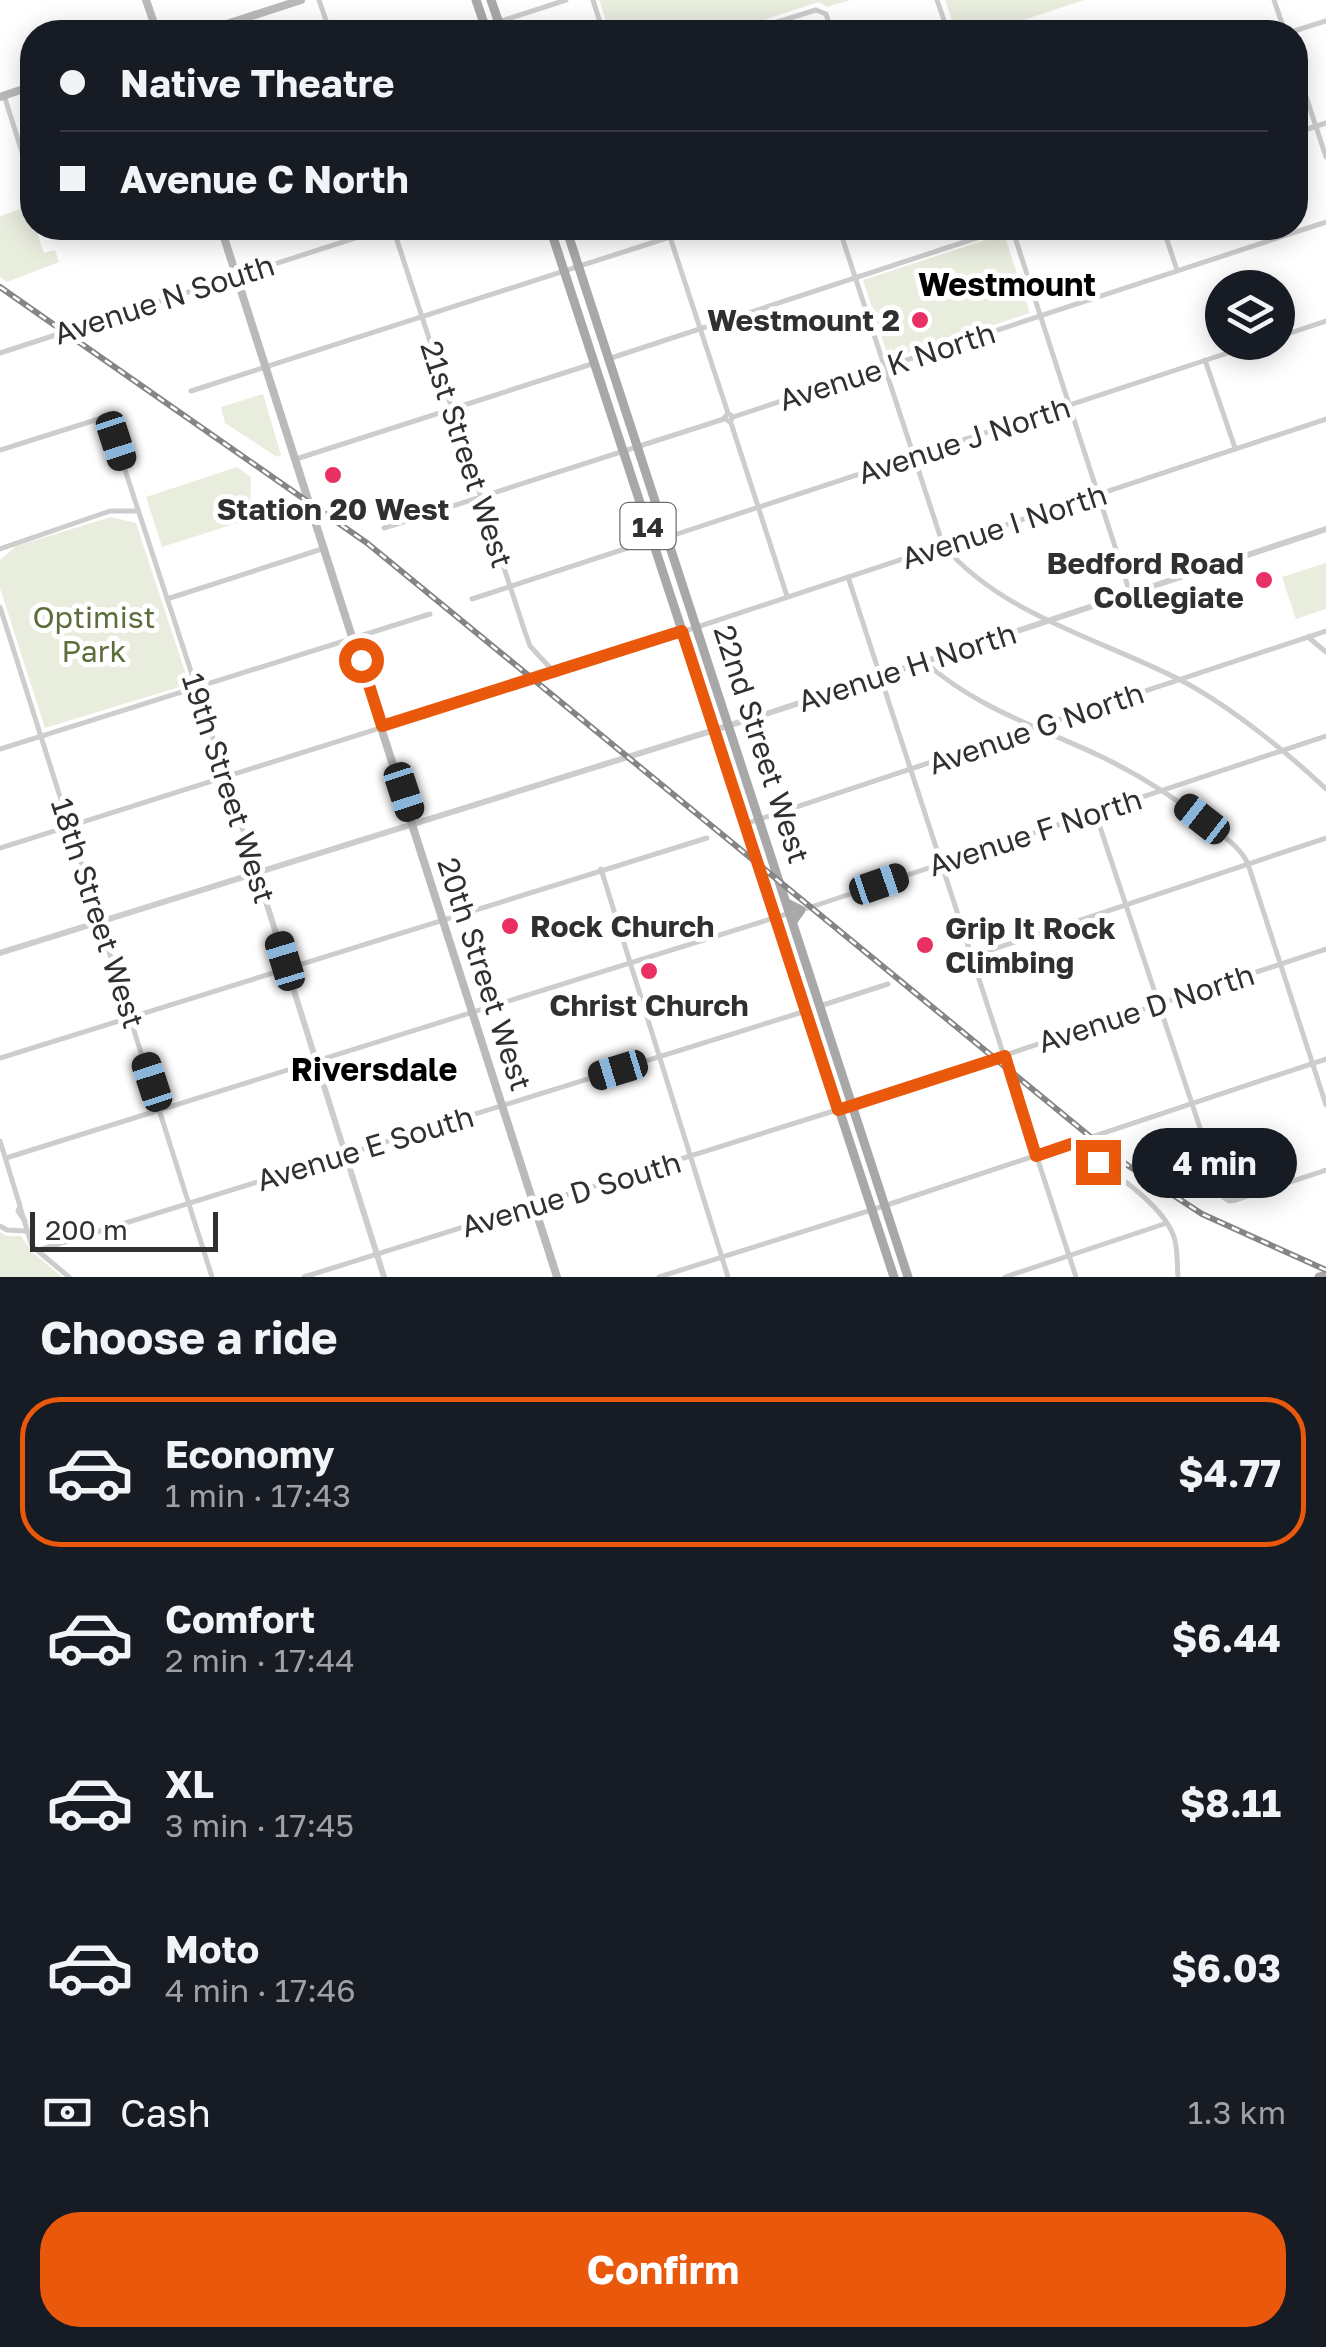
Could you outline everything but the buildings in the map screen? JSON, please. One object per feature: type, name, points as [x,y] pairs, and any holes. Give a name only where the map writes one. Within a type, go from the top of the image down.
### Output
[{"type":"main road","points":[[239,20],[301,0]]},
{"type":"main road","name":"20th Street West","points":[[225,240],[557,1277]]},
{"type":"main road","name":"22nd Street West","points":[[554,240],[894,1277]]},
{"type":"main road","name":"22nd Street West","points":[[571,240],[793,912],[908,1277]]},
{"type":"street","points":[[517,20],[566,0]]},
{"type":"street","points":[[784,20],[816,10],[826,14],[828,20]]},
{"type":"street","points":[[2,96],[20,149]]},
{"type":"street","points":[[1308,102],[1326,157]]},
{"type":"street","points":[[1308,129],[1326,122]]},
{"type":"street","name":"Avenue N South","points":[[0,354],[351,240]]},
{"type":"street","name":"21st Street West","points":[[393,240],[530,646],[555,673]]},
{"type":"street","points":[[190,390],[661,240]]},
{"type":"street","points":[[671,240],[787,596]]},
{"type":"street","points":[[843,240],[942,546],[963,570],[1049,620],[1179,680],[1281,750],[1326,789]]},
{"type":"street","points":[[609,358],[972,240]]},
{"type":"street","points":[[1013,240],[1130,593]]},
{"type":"street","points":[[1167,240],[1177,270]]},
{"type":"street","name":"Avenue K North","points":[[384,528],[1270,240]]},
{"type":"street","points":[[1295,331],[1326,321]]},
{"type":"street","points":[[1205,360],[1235,448]]},
{"type":"street","name":"Avenue J North","points":[[668,537],[1205,360]]},
{"type":"street","points":[[296,459],[594,363]]},
{"type":"street","name":"19th Street West","points":[[0,450],[105,416],[110,421],[384,1277]]},
{"type":"street","name":"Avenue I North","points":[[0,848],[555,673],[1326,419]]},
{"type":"street","points":[[0,549],[110,511],[138,511]]},
{"type":"street","name":"Avenue H North","points":[[0,953],[729,726],[1326,529]]},
{"type":"street","points":[[472,599],[652,540]]},
{"type":"street","points":[[167,598],[325,548]]},
{"type":"street","points":[[848,577],[1076,1277]]},
{"type":"street","name":"18th Street West","points":[[0,607],[212,1277]]},
{"type":"street","points":[[0,750],[430,614]]},
{"type":"street","name":"Avenue G North","points":[[745,824],[1326,631]]},
{"type":"street","points":[[1308,636],[1326,652]]},
{"type":"street","points":[[924,662],[943,678],[1033,729],[1102,757],[1162,790],[1236,846],[1248,864],[1326,1106]]},
{"type":"street","name":"Avenue F North","points":[[6,1158],[775,918],[1326,736]]},
{"type":"street","points":[[1095,812],[1223,1197],[1236,1200],[1326,1170]]},
{"type":"street","points":[[0,1058],[707,838]]},
{"type":"street","points":[[972,956],[1326,838]]},
{"type":"street","points":[[601,870],[728,1277]]},
{"type":"street","name":"Avenue D North","points":[[838,1110],[1326,949]]},
{"type":"street","points":[[820,1006],[888,984]]},
{"type":"street","name":"Avenue E South","points":[[38,1250],[806,1011]]},
{"type":"street","points":[[659,1277],[1326,1059]]},
{"type":"street","name":"Avenue D South","points":[[304,1277],[838,1110]]},
{"type":"street","points":[[0,1140],[32,1246],[68,1277]]},
{"type":"street","points":[[1074,1143],[1150,1203],[1167,1223],[1176,1245],[1178,1277]]},
{"type":"street","points":[[1005,1277],[1167,1223]]},
{"type":"street","points":[[0,1226],[28,1231]]},
{"type":"green space","points":[[599,0],[850,0],[827,7],[819,2],[763,20],[606,20]]},
{"type":"green space","points":[[945,0],[1084,0],[1023,20],[952,20]]},
{"type":"green space","points":[[20,209],[20,240],[40,240],[44,253],[55,250],[59,262],[7,282],[0,277],[0,216]]},
{"type":"green space","points":[[986,240],[1006,240],[1030,313],[889,359],[863,280]]},
{"type":"green space","points":[[263,394],[281,455],[277,457],[225,423],[221,407]]},
{"type":"green space","points":[[237,467],[251,477],[250,519],[162,547],[146,497]]},
{"type":"green space","name":"Optimist Park","points":[[111,517],[136,523],[188,681],[186,685],[45,728],[0,588],[0,560],[16,546]]},
{"type":"green space","points":[[1326,563],[1326,609],[1296,619],[1282,577]]},
{"type":"green space","points":[[0,1232],[21,1236],[32,1252],[62,1277],[0,1277]]},
{"type":"railway","points":[[0,287],[367,543],[1115,1157],[1202,1214],[1326,1270]]},
{"type":"place","name":"Westmount 2","points":[[920,320]]},
{"type":"place","name":"Station 20 West","points":[[333,475]]},
{"type":"place","name":"Bedford Road Collegiate","points":[[1264,580]]},
{"type":"place","name":"Rock Church","points":[[510,926]]},
{"type":"place","name":"Grip It Rock Climbing","points":[[925,945]]},
{"type":"place","name":"Christ Church","points":[[649,971]]},
{"type":"district","name":"Westmount","points":[[1007,284]]},
{"type":"district","name":"Riversdale","points":[[374,1069]]},
{"type":"route","points":[[361,660],[382,726],[682,631],[838,1110],[1005,1056],[1036,1156],[1074,1143],[1098,1162]]}]
